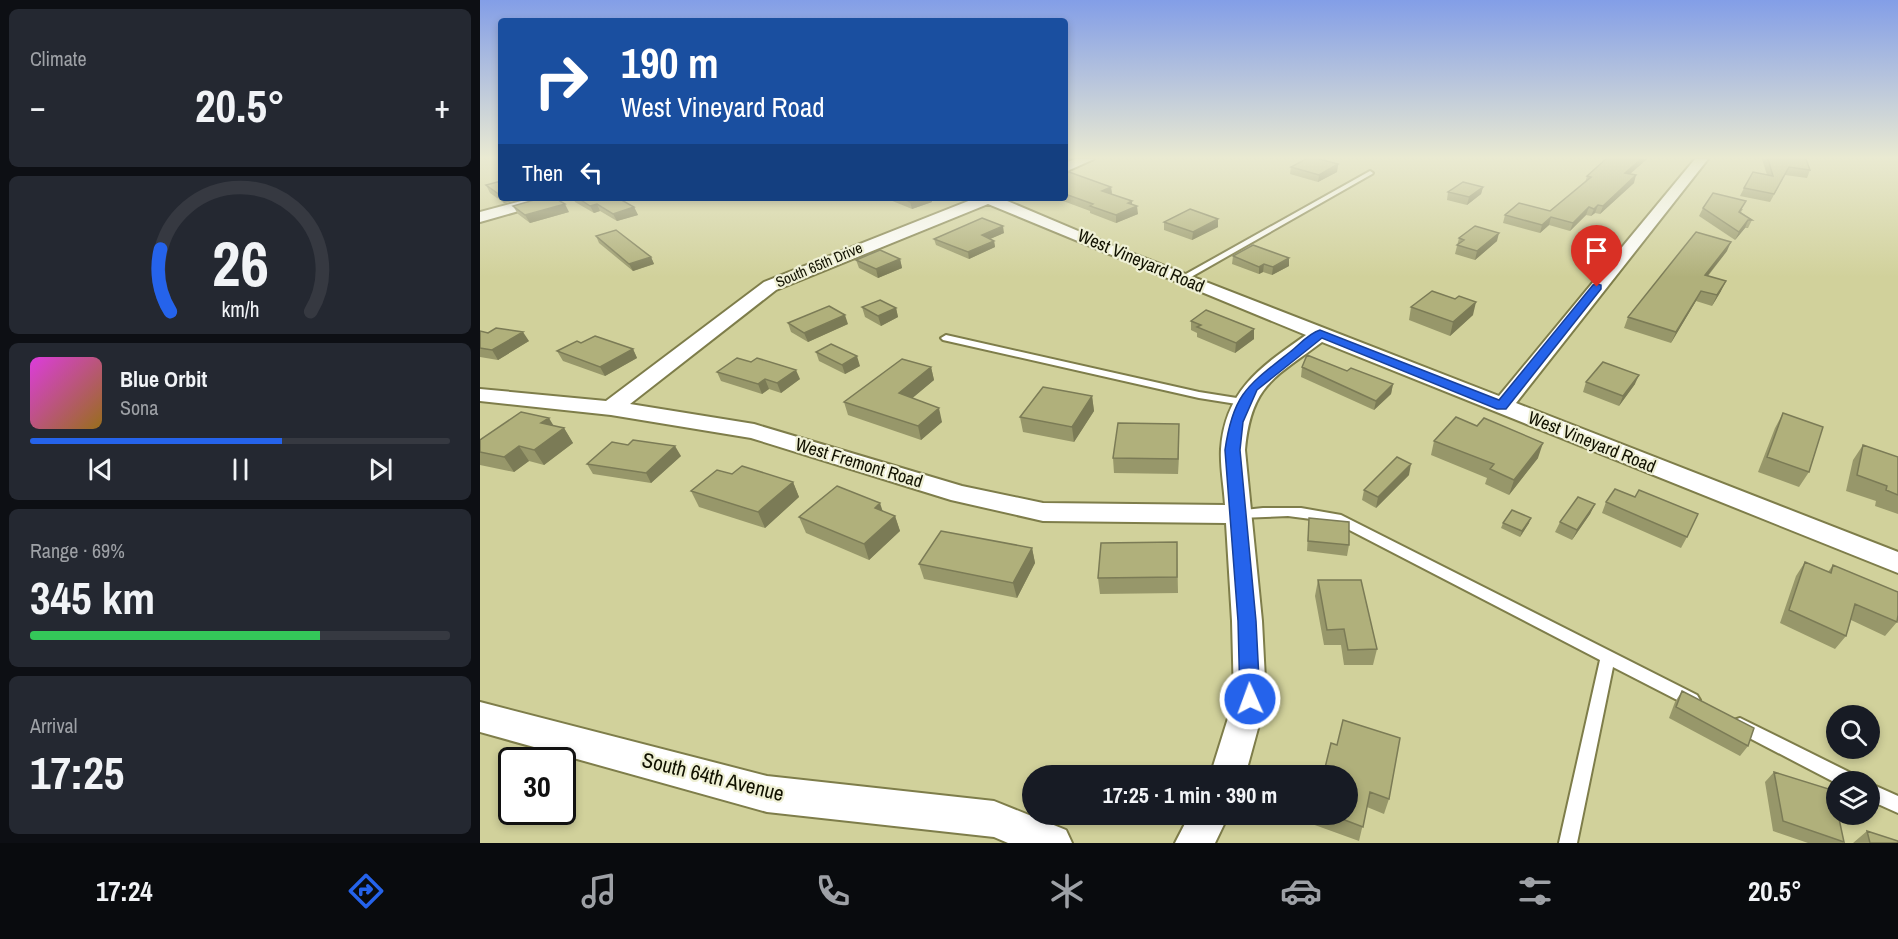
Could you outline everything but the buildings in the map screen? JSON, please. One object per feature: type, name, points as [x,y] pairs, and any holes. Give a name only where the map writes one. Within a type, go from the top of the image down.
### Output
[{"type":"street","points":[[1502,406],[1669,198]]},
{"type":"street","points":[[480,217],[538,201]]},
{"type":"street","name":"South 65th Drive","points":[[611,408],[770,286],[980,201]]},
{"type":"street","name":"West Vineyard Road","points":[[995,201],[1181,279],[1898,563]]},
{"type":"street","points":[[1230,765],[1250,699],[1233,450],[1236,422],[1243,402],[1252,388],[1320,334]]},
{"type":"street","name":"West Fremont Road","points":[[480,395],[611,408],[754,431],[960,495],[1043,512],[1239,514]]},
{"type":"street","name":"South 64th Avenue","points":[[480,717],[767,794],[994,819],[1053,843]]},
{"type":"street","points":[[1194,843],[1205,825]]},
{"type":"lane","points":[[1181,279],[1326,198]]},
{"type":"lane","points":[[946,338],[1199,395],[1243,402]]},
{"type":"lane","points":[[1239,514],[1260,512],[1325,515],[1337,518],[1703,706]]},
{"type":"lane","points":[[1568,843],[1608,658]]},
{"type":"lane","points":[[1724,717],[1830,771]]},
{"type":"lane","points":[[1880,797],[1898,806]]},
{"type":"route","points":[[1250,699],[1247,621],[1233,450],[1236,422],[1243,402],[1252,388],[1320,334],[1502,406],[1597,287]]}]
